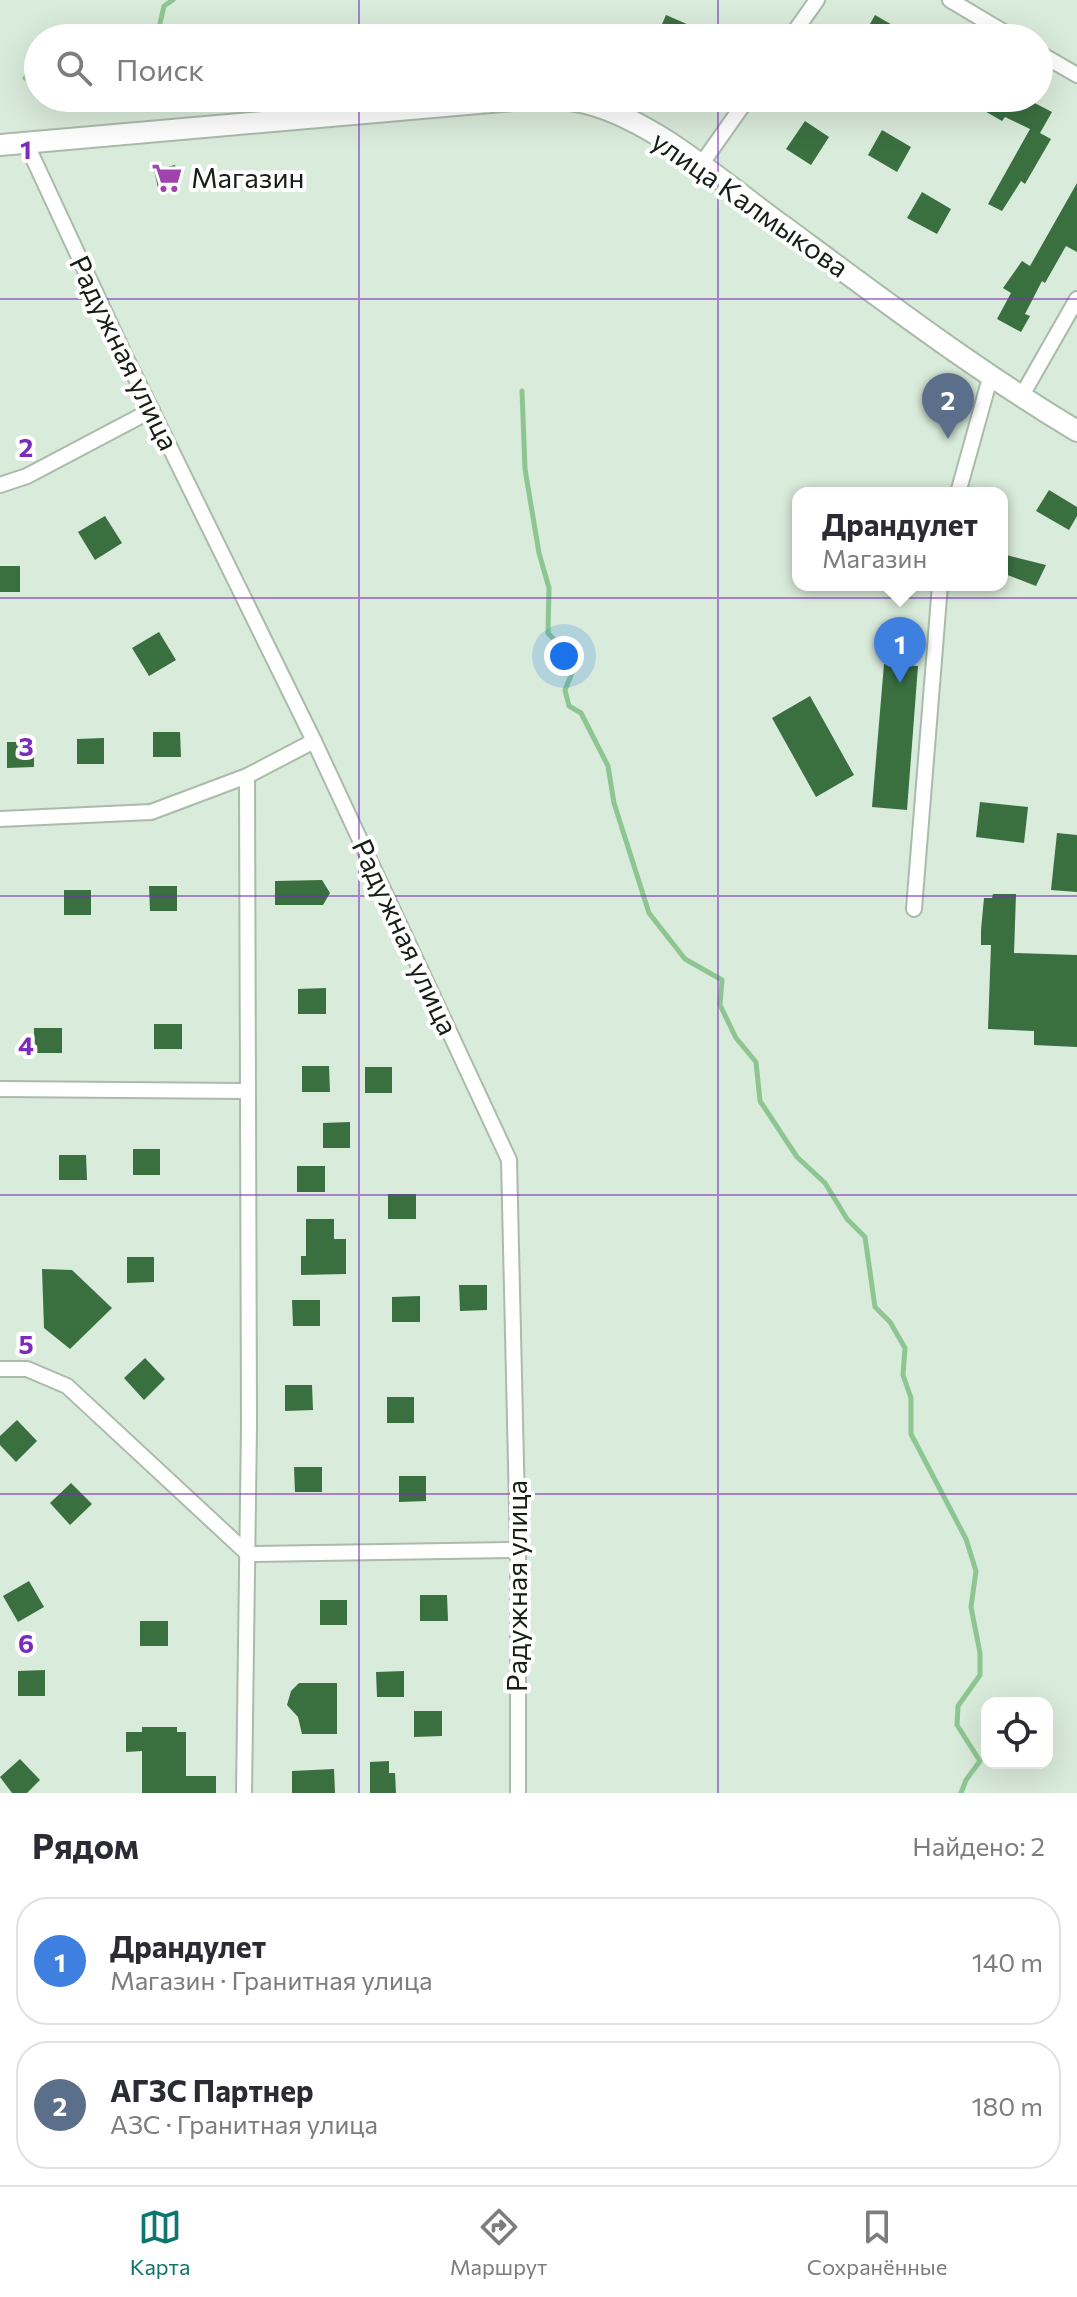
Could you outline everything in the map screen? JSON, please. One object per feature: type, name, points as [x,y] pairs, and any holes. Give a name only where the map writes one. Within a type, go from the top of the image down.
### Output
[{"type":"main road","name":"улица Калмыкова","points":[[0,145],[386,112]]},
{"type":"main road","name":"улица Калмыкова","points":[[609,112],[646,130],[700,166],[990,378],[1077,431]]},
{"type":"street","points":[[800,24],[817,0]]},
{"type":"street","points":[[950,0],[990,24]]},
{"type":"street","points":[[1053,61],[1077,75]]},
{"type":"street","points":[[700,166],[738,112]]},
{"type":"street","name":"Радужная улица","points":[[26,143],[314,741],[509,1160],[518,1550],[518,1793]]},
{"type":"street","points":[[1021,397],[1077,299]]},
{"type":"street","points":[[960,487],[990,378]]},
{"type":"street","points":[[0,485],[27,476],[152,410]]},
{"type":"street","points":[[914,909],[940,591]]},
{"type":"street","points":[[0,819],[151,812],[247,776],[314,741]]},
{"type":"street","points":[[244,1793],[248,1554],[245,1091],[247,776]]},
{"type":"street","points":[[0,1089],[245,1091]]},
{"type":"street","points":[[0,1369],[27,1369],[67,1386],[248,1554],[518,1550]]},
{"type":"building","points":[[666,15],[687,24],[662,24]]},
{"type":"building","points":[[875,15],[891,24],[870,24]]},
{"type":"building","points":[[986,112],[1052,112],[1040,133],[1051,139],[1025,184],[1021,181],[1002,211],[988,204],[1030,129],[1005,117],[1002,121]]},
{"type":"building","points":[[805,121],[829,137],[811,165],[786,149]]},
{"type":"building","points":[[882,130],[911,147],[897,172],[868,155]]},
{"type":"building","points":[[175,165],[180,187],[159,192],[154,170]]},
{"type":"building","points":[[1077,183],[1077,252],[1066,246],[1045,283],[1042,281],[1025,314],[1030,316],[1021,332],[997,319],[1011,293],[1003,288],[1022,261],[1030,266]]},
{"type":"building","points":[[922,192],[951,209],[937,234],[907,218]]},
{"type":"building","points":[[1049,490],[1077,507],[1077,516],[1069,530],[1036,511]]},
{"type":"building","points":[[105,516],[122,543],[95,560],[78,532]]},
{"type":"building","points":[[1008,556],[1046,565],[1036,586],[1008,575]]},
{"type":"building","points":[[0,566],[20,566],[20,592],[0,592]]},
{"type":"building","points":[[159,632],[176,660],[149,676],[132,648]]},
{"type":"building","points":[[884,664],[918,666],[907,810],[872,807]]},
{"type":"building","points":[[810,696],[854,775],[816,797],[772,718]]},
{"type":"building","points":[[153,732],[180,732],[181,757],[153,757]]},
{"type":"building","points":[[104,738],[104,764],[77,764],[77,739]]},
{"type":"building","points":[[7,742],[34,742],[34,767],[7,768]]},
{"type":"building","points":[[980,802],[1028,807],[1024,843],[976,837]]},
{"type":"building","points":[[1057,833],[1077,835],[1077,892],[1051,890]]},
{"type":"building","points":[[322,880],[330,893],[323,905],[275,905],[275,881]]},
{"type":"building","points":[[149,886],[177,886],[177,911],[150,911]]},
{"type":"building","points":[[64,890],[91,890],[91,915],[64,915]]},
{"type":"building","points":[[993,894],[1016,894],[1014,953],[1077,955],[1077,1047],[1034,1045],[1034,1031],[988,1029],[991,945],[981,945],[981,930],[984,898],[992,898]]},
{"type":"building","points":[[326,988],[326,1014],[298,1014],[298,989]]},
{"type":"building","points":[[154,1024],[182,1024],[182,1049],[154,1049]]},
{"type":"building","points":[[34,1028],[62,1028],[62,1053],[34,1053]]},
{"type":"building","points":[[302,1066],[329,1066],[330,1092],[302,1092]]},
{"type":"building","points":[[365,1067],[392,1067],[392,1093],[365,1093]]},
{"type":"building","points":[[350,1122],[350,1148],[323,1148],[323,1123]]},
{"type":"building","points":[[133,1149],[160,1149],[160,1175],[133,1175]]},
{"type":"building","points":[[59,1155],[86,1155],[87,1180],[59,1180]]},
{"type":"building","points":[[297,1166],[325,1166],[325,1192],[297,1192]]},
{"type":"building","points":[[388,1194],[416,1194],[416,1219],[388,1219]]},
{"type":"building","points":[[306,1219],[334,1219],[334,1239],[346,1239],[346,1274],[301,1275],[301,1256],[306,1256]]},
{"type":"building","points":[[127,1257],[154,1257],[154,1282],[127,1283]]},
{"type":"building","points":[[42,1269],[72,1270],[112,1308],[70,1349],[44,1328]]},
{"type":"building","points":[[459,1285],[487,1285],[487,1310],[460,1311]]},
{"type":"building","points":[[420,1296],[420,1322],[392,1322],[392,1297]]},
{"type":"building","points":[[292,1300],[320,1300],[320,1326],[293,1326]]},
{"type":"building","points":[[145,1358],[165,1379],[144,1400],[124,1378]]},
{"type":"building","points":[[285,1385],[312,1385],[313,1410],[285,1411]]},
{"type":"building","points":[[387,1397],[414,1397],[414,1423],[387,1423]]},
{"type":"building","points":[[17,1420],[37,1441],[16,1462],[0,1445],[0,1436]]},
{"type":"building","points":[[294,1467],[322,1467],[322,1492],[295,1492]]},
{"type":"building","points":[[399,1476],[426,1476],[426,1501],[399,1502]]},
{"type":"building","points":[[71,1483],[92,1504],[70,1525],[50,1503]]},
{"type":"building","points":[[29,1581],[44,1607],[18,1622],[3,1596]]},
{"type":"building","points":[[420,1595],[447,1595],[448,1621],[420,1621]]},
{"type":"building","points":[[320,1600],[347,1600],[347,1625],[320,1625]]},
{"type":"building","points":[[140,1621],[168,1621],[168,1646],[140,1646]]},
{"type":"building","points":[[45,1670],[45,1696],[18,1696],[18,1671]]},
{"type":"building","points":[[404,1671],[404,1697],[377,1697],[376,1672]]},
{"type":"building","points":[[299,1683],[337,1683],[337,1734],[302,1734],[298,1717],[287,1705],[291,1691]]},
{"type":"building","points":[[414,1711],[442,1711],[442,1736],[414,1737]]},
{"type":"building","points":[[142,1727],[177,1727],[177,1732],[186,1732],[186,1776],[216,1776],[216,1793],[142,1793],[142,1751],[126,1752],[126,1732],[142,1732]]},
{"type":"building","points":[[20,1759],[40,1780],[27,1793],[12,1793],[0,1777]]},
{"type":"building","points":[[389,1761],[389,1773],[395,1773],[396,1793],[370,1793],[370,1762]]},
{"type":"building","points":[[334,1769],[335,1793],[292,1793],[292,1771]]},
{"type":"waterway","points":[[160,24],[164,6],[173,0]]},
{"type":"waterway","points":[[522,391],[525,469],[539,553],[549,588],[548,633],[576,663],[565,690],[569,706],[581,713],[608,766],[614,803],[649,913],[685,959],[722,980],[720,1005],[736,1038],[756,1062],[760,1101],[797,1157],[825,1183],[847,1219],[865,1237],[875,1307],[890,1322],[905,1348],[903,1375],[911,1398],[911,1434],[966,1539],[976,1571],[971,1607],[980,1653],[980,1675],[958,1706],[957,1725],[980,1761],[961,1793]]},
{"type":"place","name":"Магазин","points":[[167,178]]},
{"type":"place","name":"АГЗС Партнер","points":[[948,439]]},
{"type":"place","name":"Драндулет","points":[[900,683]]}]
